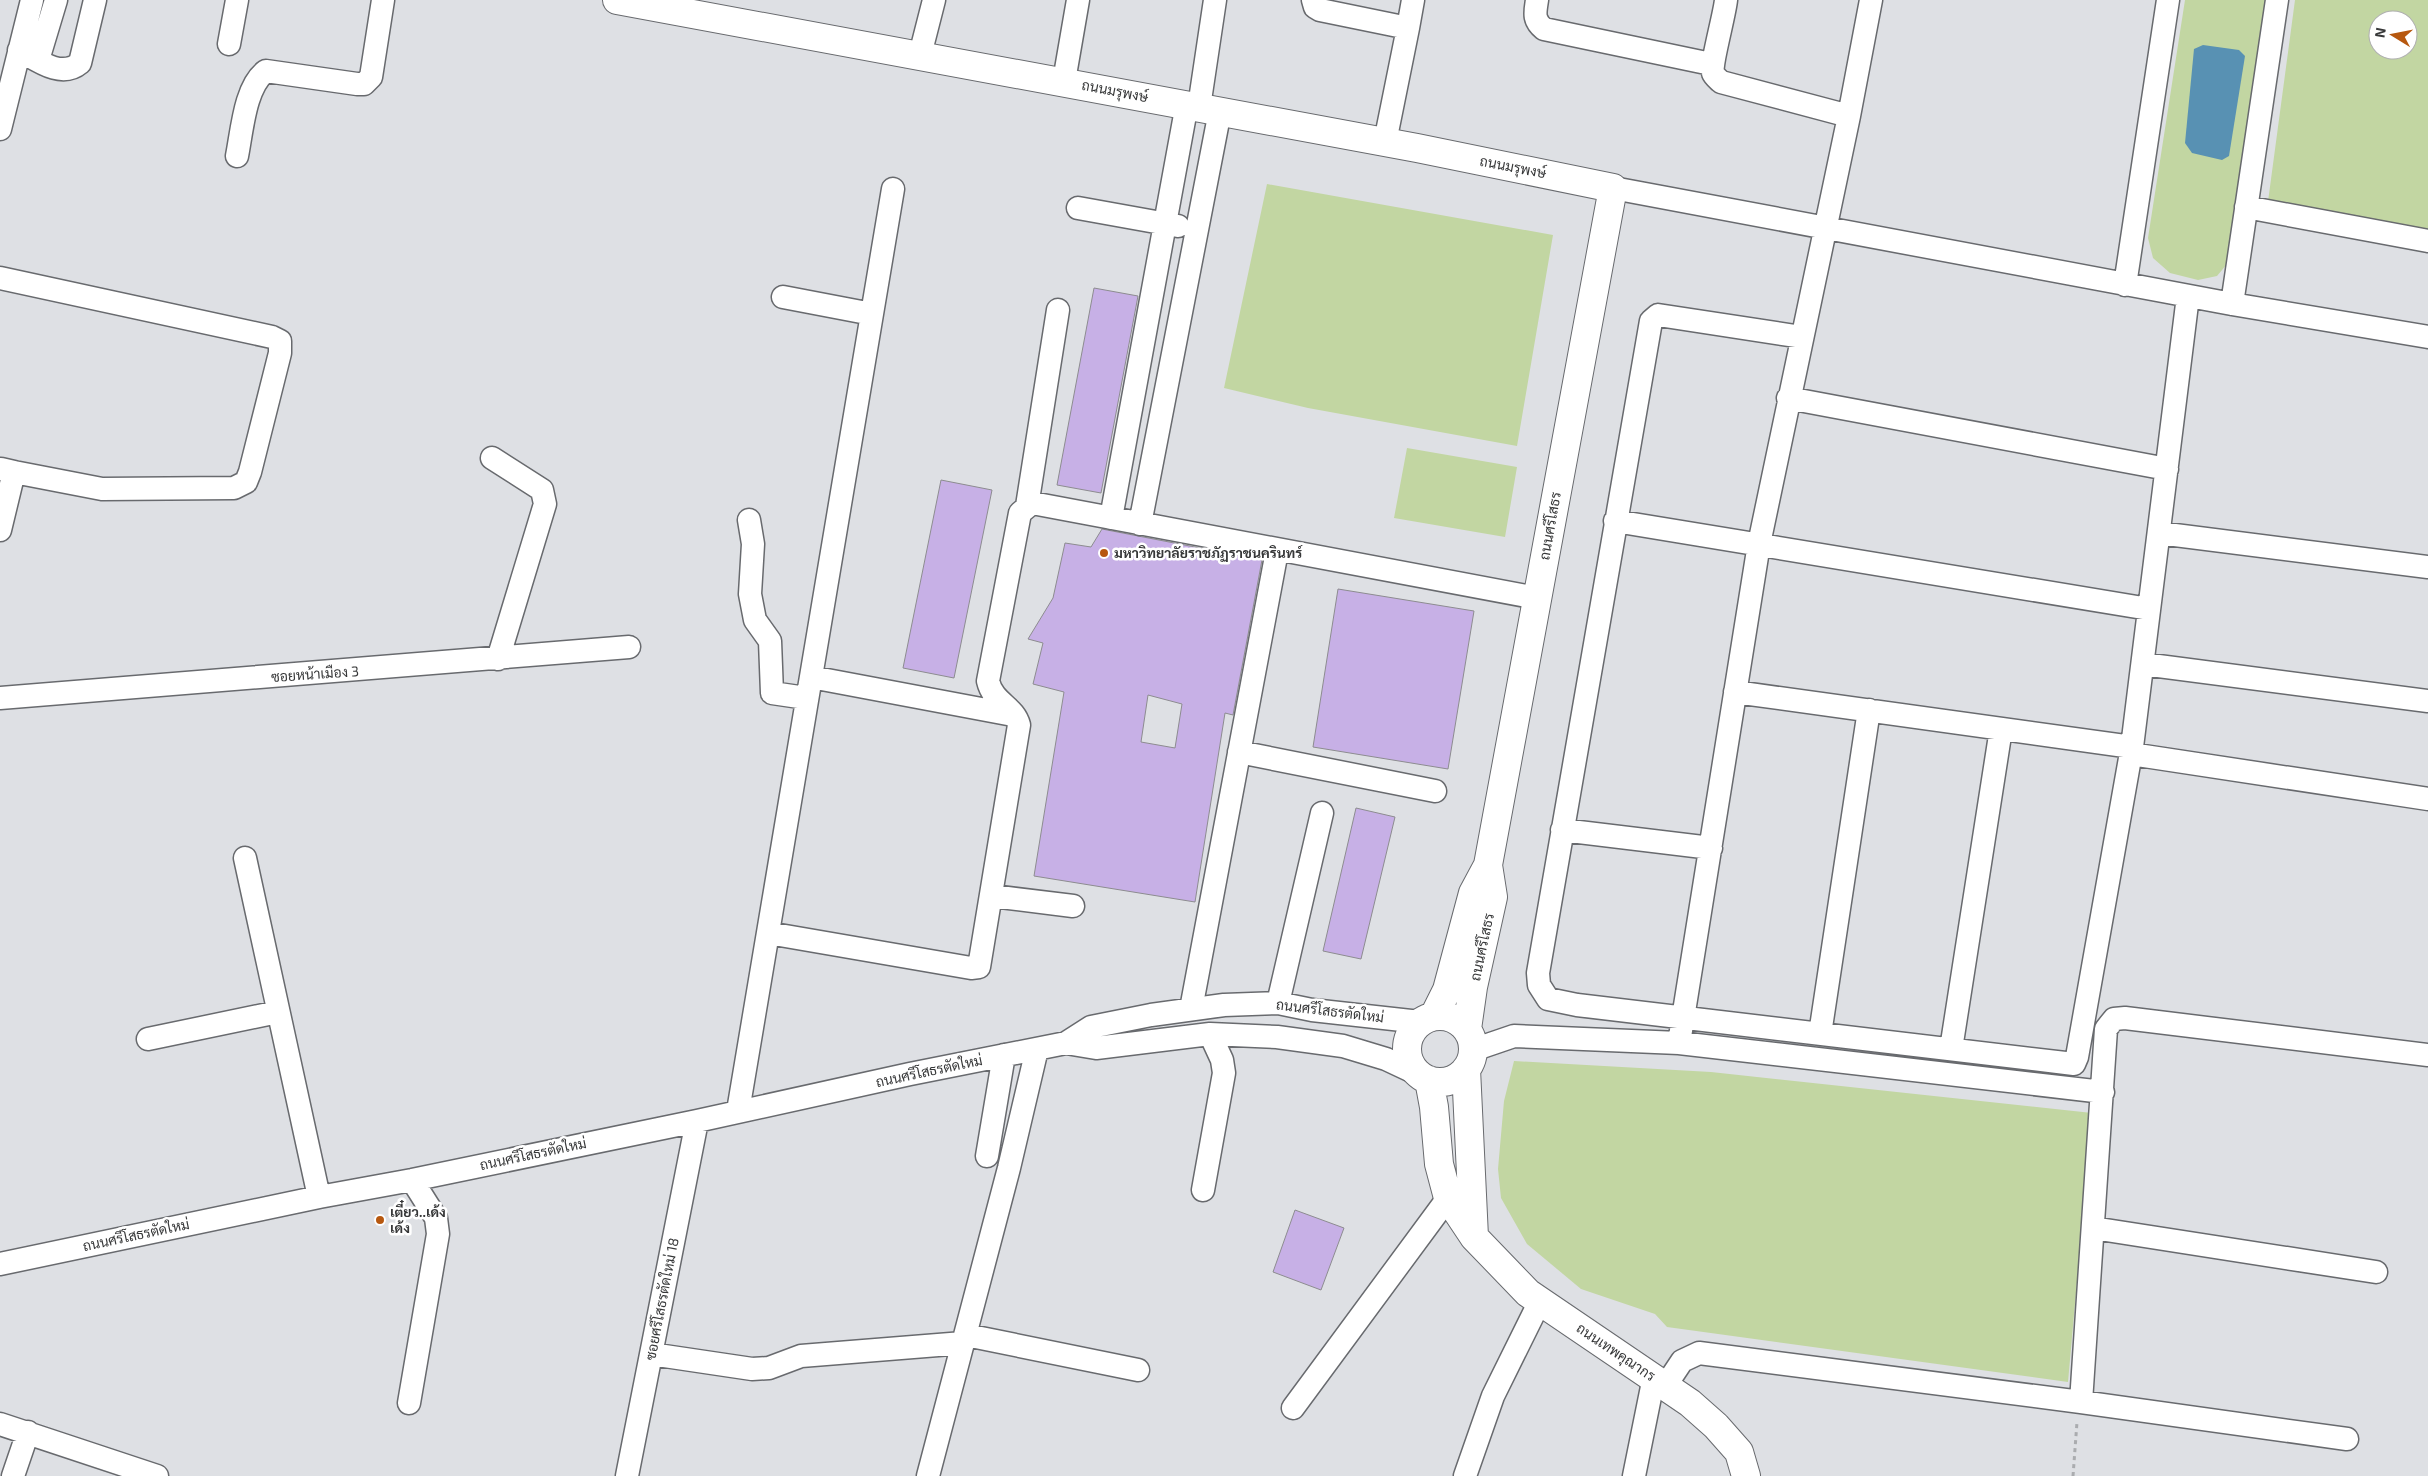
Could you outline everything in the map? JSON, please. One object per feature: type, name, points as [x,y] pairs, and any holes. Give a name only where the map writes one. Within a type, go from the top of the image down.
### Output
[{"type":"main road","name":"ถนนมรุพงษ์","points":[[617,0],[1064,81],[1385,142],[1613,188]]},
{"type":"main road","name":"ถนนศรีโสธร","points":[[1427,1019],[1447,990],[1474,893],[1488,865],[1613,188]]},
{"type":"main road","name":"ถนนศรีโสธร","points":[[1469,1049],[1473,987],[1493,897],[1488,865]]},
{"type":"main road","points":[[1469,1049],[1449,1080],[1425,1077],[1412,1066],[1407,1055],[1407,1043],[1411,1032],[1427,1019],[1446,1016],[1458,1021],[1469,1049],[1474,1238]]},
{"type":"main road","name":"ถนนเทพคุณากร","points":[[1425,1077],[1434,1107],[1439,1164],[1448,1198],[1474,1238],[1528,1294],[1660,1381],[1716,1426],[1739,1452],[1746,1476]]},
{"type":"street","points":[[29,55],[32,0]]},
{"type":"street","points":[[0,129],[29,55],[56,0]]},
{"type":"street","points":[[29,55],[65,70],[80,64],[94,0]]},
{"type":"street","points":[[229,44],[237,0]]},
{"type":"street","points":[[236,156],[251,88],[258,76],[266,71],[357,84],[364,84],[371,77],[383,0]]},
{"type":"street","points":[[920,55],[934,0]]},
{"type":"street","points":[[1064,81],[1078,0]]},
{"type":"street","points":[[1140,524],[1197,230],[1202,108],[1215,0]]},
{"type":"street","points":[[1313,0],[1314,7],[1320,10],[1408,28]]},
{"type":"street","points":[[1385,142],[1413,0]]},
{"type":"street","points":[[1537,0],[1534,16],[1537,23],[1544,29],[1711,64]]},
{"type":"street","points":[[1726,0],[1724,22],[1711,64],[1713,74],[1728,85],[1848,116]]},
{"type":"street","points":[[1679,1043],[1760,544],[1788,398],[1871,0]]},
{"type":"street","points":[[2125,285],[2168,0]]},
{"type":"street","points":[[2232,304],[2278,0]]},
{"type":"street","points":[[1111,518],[1165,224],[1202,108]]},
{"type":"street","points":[[1613,188],[2125,285],[2428,338]]},
{"type":"street","points":[[738,1111],[893,189]]},
{"type":"street","points":[[2246,207],[2428,241]]},
{"type":"street","points":[[1078,208],[1197,230]]},
{"type":"street","points":[[0,278],[272,337],[280,342],[280,353],[246,482],[234,488],[102,489],[7,470],[0,530]]},
{"type":"street","points":[[1802,337],[1658,315],[1651,321],[1538,974],[1542,993],[1548,999],[1577,1005],[2074,1064],[2132,751],[2188,296]]},
{"type":"street","points":[[783,297],[872,314]]},
{"type":"street","points":[[1027,506],[1058,310]]},
{"type":"street","points":[[1788,398],[2167,469]]},
{"type":"street","points":[[492,458],[542,490],[545,504],[498,659]]},
{"type":"street","points":[[768,933],[971,968],[979,967],[1019,725],[1017,716],[996,699],[990,690],[988,681],[1020,513],[1027,506],[1032,504],[1111,518],[1277,551],[1537,598]]},
{"type":"street","points":[[750,520],[753,544],[750,594],[755,620],[770,641],[772,693],[809,688],[1017,716]]},
{"type":"street","points":[[1615,521],[2149,609]]},
{"type":"street","points":[[2159,533],[2428,566]]},
{"type":"street","points":[[1192,1009],[1277,551]]},
{"type":"street","name":"ซอยหน้าเมือง 3","points":[[0,698],[629,648]]},
{"type":"street","points":[[2142,664],[2428,701]]},
{"type":"street","points":[[1735,692],[2001,729],[2428,799]]},
{"type":"street","points":[[1820,1034],[1869,710]]},
{"type":"street","points":[[1951,1049],[2001,729]]},
{"type":"street","points":[[1239,752],[1435,791]]},
{"type":"street","points":[[1278,1003],[1322,813]]},
{"type":"street","points":[[1562,830],[1710,848]]},
{"type":"street","points":[[245,858],[318,1197]]},
{"type":"street","points":[[992,896],[1074,906]]},
{"type":"street","name":"ถนนศรีโสธรตัดใหม่","points":[[1066,1043],[1091,1026],[1224,1005],[1278,1003],[1312,1010],[1427,1019]]},
{"type":"street","points":[[148,1039],[278,1012]]},
{"type":"street","points":[[2080,1402],[2106,1029],[2114,1019],[2125,1018],[2428,1055]]},
{"type":"street","points":[[1203,1190],[1224,1073],[1222,1060],[1210,1034]]},
{"type":"street","name":"ถนนศรีโสธรตัดใหม่","points":[[0,1264],[1066,1043],[1096,1048],[1210,1034],[1277,1037],[1328,1044],[1386,1059],[1425,1077]]},
{"type":"street","points":[[1469,1049],[1514,1036],[1679,1043],[2103,1092]]},
{"type":"street","points":[[928,1476],[1037,1049]]},
{"type":"street","points":[[987,1156],[1004,1055]]},
{"type":"street","name":"ซอยศรีโสธรตัดใหม่ 18","points":[[627,1476],[697,1121]]},
{"type":"street","points":[[409,1403],[438,1234],[436,1218],[412,1180]]},
{"type":"street","points":[[1293,1408],[1448,1198]]},
{"type":"street","points":[[2093,1228],[2376,1272]]},
{"type":"street","points":[[1465,1476],[1493,1396],[1540,1301]]},
{"type":"street","points":[[651,1354],[752,1368],[769,1368],[801,1356],[964,1339],[1138,1370]]},
{"type":"street","points":[[1634,1476],[1660,1381],[1682,1361],[1699,1353],[2080,1402],[2347,1439]]},
{"type":"street","points":[[0,1424],[157,1476]]},
{"type":"street","points":[[13,1476],[28,1432]]},
{"type":"path","points":[[2074,1476],[2080,1402]]},
{"type":"green space","points":[[2185,0],[2267,0],[2227,264],[2217,276],[2198,280],[2170,273],[2153,258],[2148,238]]},
{"type":"green space","points":[[2295,0],[2428,0],[2428,233],[2267,209]]},
{"type":"green space","points":[[1267,184],[1553,235],[1517,446],[1308,408],[1224,388]]},
{"type":"green space","points":[[1407,448],[1517,467],[1505,537],[1394,518]]},
{"type":"green space","points":[[1514,1061],[1711,1072],[2092,1113],[2068,1382],[1667,1327],[1655,1314],[1581,1289],[1527,1244],[1501,1198],[1498,1169],[1504,1101]]},
{"type":"water","points":[[2203,45],[2239,50],[2245,56],[2229,156],[2222,160],[2192,153],[2185,143],[2194,49]]},
{"type":"building","points":[[1094,288],[1138,296],[1101,493],[1057,485]]},
{"type":"building","points":[[941,480],[992,490],[954,678],[903,668]]},
{"type":"building","points":[[1102,529],[1262,560],[1233,715],[1225,713],[1195,902],[1034,876],[1064,692],[1033,684],[1043,643],[1028,639],[1053,598],[1065,543],[1091,547]],"holes":[[[1148,695],[1182,704],[1175,748],[1141,742]]]},
{"type":"building","points":[[1338,589],[1474,611],[1448,769],[1313,747]]},
{"type":"building","points":[[1356,808],[1395,817],[1361,959],[1323,951]]},
{"type":"building","points":[[1295,1210],[1344,1228],[1321,1290],[1273,1272]]},
{"type":"place","name":"มหาวิทยาลัยราชภัฏราชนครินทร์","points":[[1104,553]]},
{"type":"place","name":"เตี๋ยว..เด้ง เด้ง","points":[[380,1220]]}]
